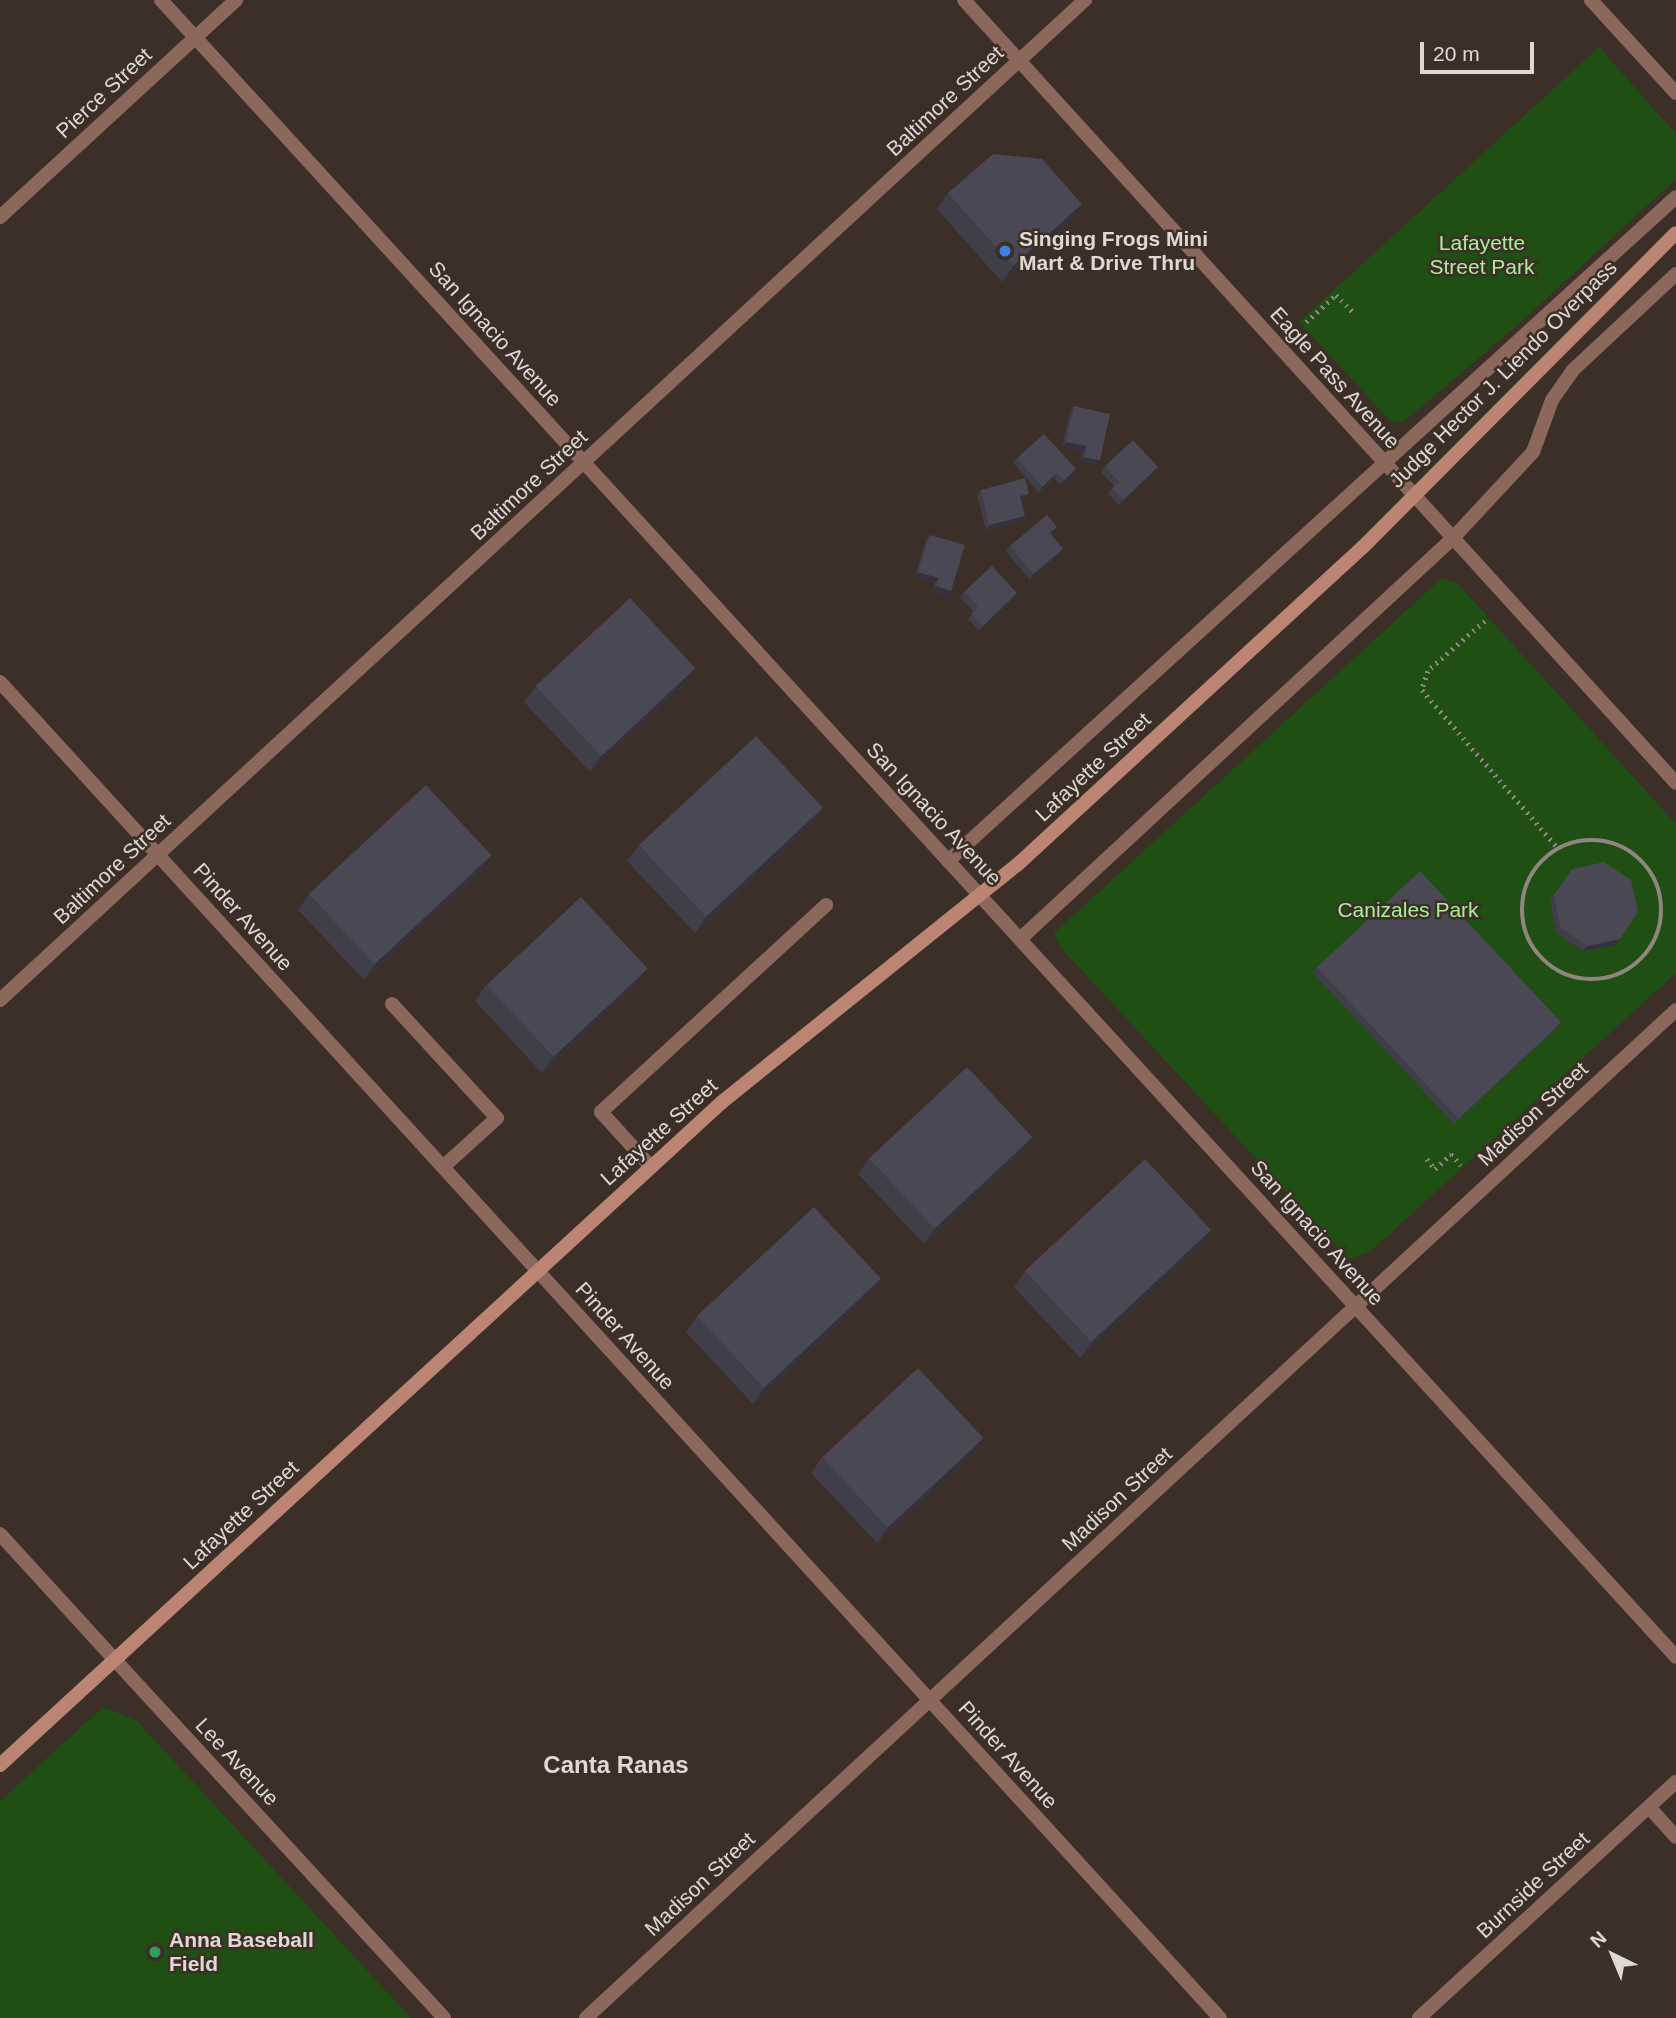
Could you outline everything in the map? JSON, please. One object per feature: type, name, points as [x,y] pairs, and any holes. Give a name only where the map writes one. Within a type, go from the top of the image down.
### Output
[{"type":"main road","name":"Judge Hector J. Liendo Overpass","points":[[1363,547],[1676,233]]},
{"type":"main road","name":"Lafayette Street","points":[[0,1766],[651,1167],[979,895],[1363,547]]},
{"type":"street","name":"San Ignacio Avenue","points":[[161,0],[1676,1657]]},
{"type":"street","name":"Pierce Street","points":[[0,217],[236,0]]},
{"type":"street","name":"Eagle Pass Avenue","points":[[964,0],[1676,783]]},
{"type":"street","name":"Baltimore Street","points":[[0,1000],[1085,0]]},
{"type":"street","points":[[1591,0],[1676,93]]},
{"type":"street","name":"Lafayette Street","points":[[948,861],[1676,197]]},
{"type":"street","points":[[1020,939],[1453,538],[1533,452],[1552,400],[1573,369],[1676,274]]},
{"type":"street","name":"Pinder Avenue","points":[[0,682],[1220,2018]]},
{"type":"street","points":[[651,1167],[601,1112],[826,905]]},
{"type":"street","points":[[392,1004],[497,1118],[443,1167]]},
{"type":"street","name":"Madison Street","points":[[586,2018],[1676,1010]]},
{"type":"street","name":"Lee Avenue","points":[[0,1534],[444,2018]]},
{"type":"street","name":"Burnside Street","points":[[1419,2018],[1676,1782]]},
{"type":"street","points":[[1648,1807],[1676,1837]]},
{"type":"path","points":[[1306,322],[1336,295],[1354,313]]},
{"type":"path","points":[[1485,621],[1428,671],[1422,690],[1560,849]]},
{"type":"path","points":[[1611,843],[1642,860],[1656,880],[1660,926],[1652,947],[1628,970],[1608,979],[1574,978],[1545,962],[1531,945],[1522,913],[1525,890],[1537,868],[1560,849],[1611,843]]},
{"type":"path","points":[[1427,1160],[1435,1169],[1451,1154],[1461,1165]]},
{"type":"green space","name":"Lafayette Street Park","points":[[1599,47],[1676,134],[1676,179],[1521,322],[1406,420],[1392,423],[1299,322]]},
{"type":"green space","name":"Canizales Park","points":[[1442,578],[1457,583],[1676,824],[1676,973],[1370,1252],[1349,1259],[1061,948],[1054,933]]},
{"type":"green space","name":"Anna Baseball Field","points":[[103,1707],[136,1720],[411,2018],[0,2018],[0,1801]]},
{"type":"building","name":"Singing Frogs Mini Mart & Drive Thru","points":[[993,154],[1042,159],[1082,204],[1013,266],[948,193]]},
{"type":"building","points":[[1074,406],[1110,414],[1100,460],[1084,457],[1087,446],[1066,442]]},
{"type":"building","points":[[1044,434],[1076,469],[1064,480],[1057,473],[1042,487],[1017,458]]},
{"type":"building","points":[[1133,440],[1158,467],[1123,500],[1112,488],[1119,482],[1105,466]]},
{"type":"building","points":[[1025,478],[1029,494],[1020,496],[1025,516],[989,525],[981,490]]},
{"type":"building","points":[[1047,515],[1057,527],[1050,533],[1063,549],[1033,574],[1010,546]]},
{"type":"building","points":[[930,535],[965,545],[951,591],[936,586],[939,578],[918,572]]},
{"type":"building","points":[[992,566],[1017,593],[983,626],[971,614],[978,607],[964,592]]},
{"type":"building","points":[[630,598],[695,668],[601,756],[536,686]]},
{"type":"building","points":[[756,736],[823,808],[706,917],[639,845]]},
{"type":"building","points":[[426,785],[491,855],[374,964],[309,894]]},
{"type":"building","points":[[1604,862],[1631,880],[1638,912],[1620,939],[1587,946],[1560,927],[1554,895],[1572,869]]},
{"type":"building","points":[[1420,871],[1561,1022],[1458,1119],[1317,967]]},
{"type":"building","points":[[581,897],[648,969],[553,1057],[487,985]]},
{"type":"building","points":[[967,1067],[1032,1137],[934,1229],[869,1158]]},
{"type":"building","points":[[1145,1159],[1211,1230],[1091,1342],[1025,1271]]},
{"type":"building","points":[[814,1207],[881,1279],[764,1388],[697,1316]]},
{"type":"building","points":[[918,1368],[983,1438],[888,1528],[822,1457]]},
{"type":"place","name":"Singing Frogs Mini Mart & Drive Thru","points":[[1005,251]]},
{"type":"place","name":"Anna Baseball Field","points":[[155,1952]]},
{"type":"district","name":"Canta Ranas","points":[[616,1765]]}]
